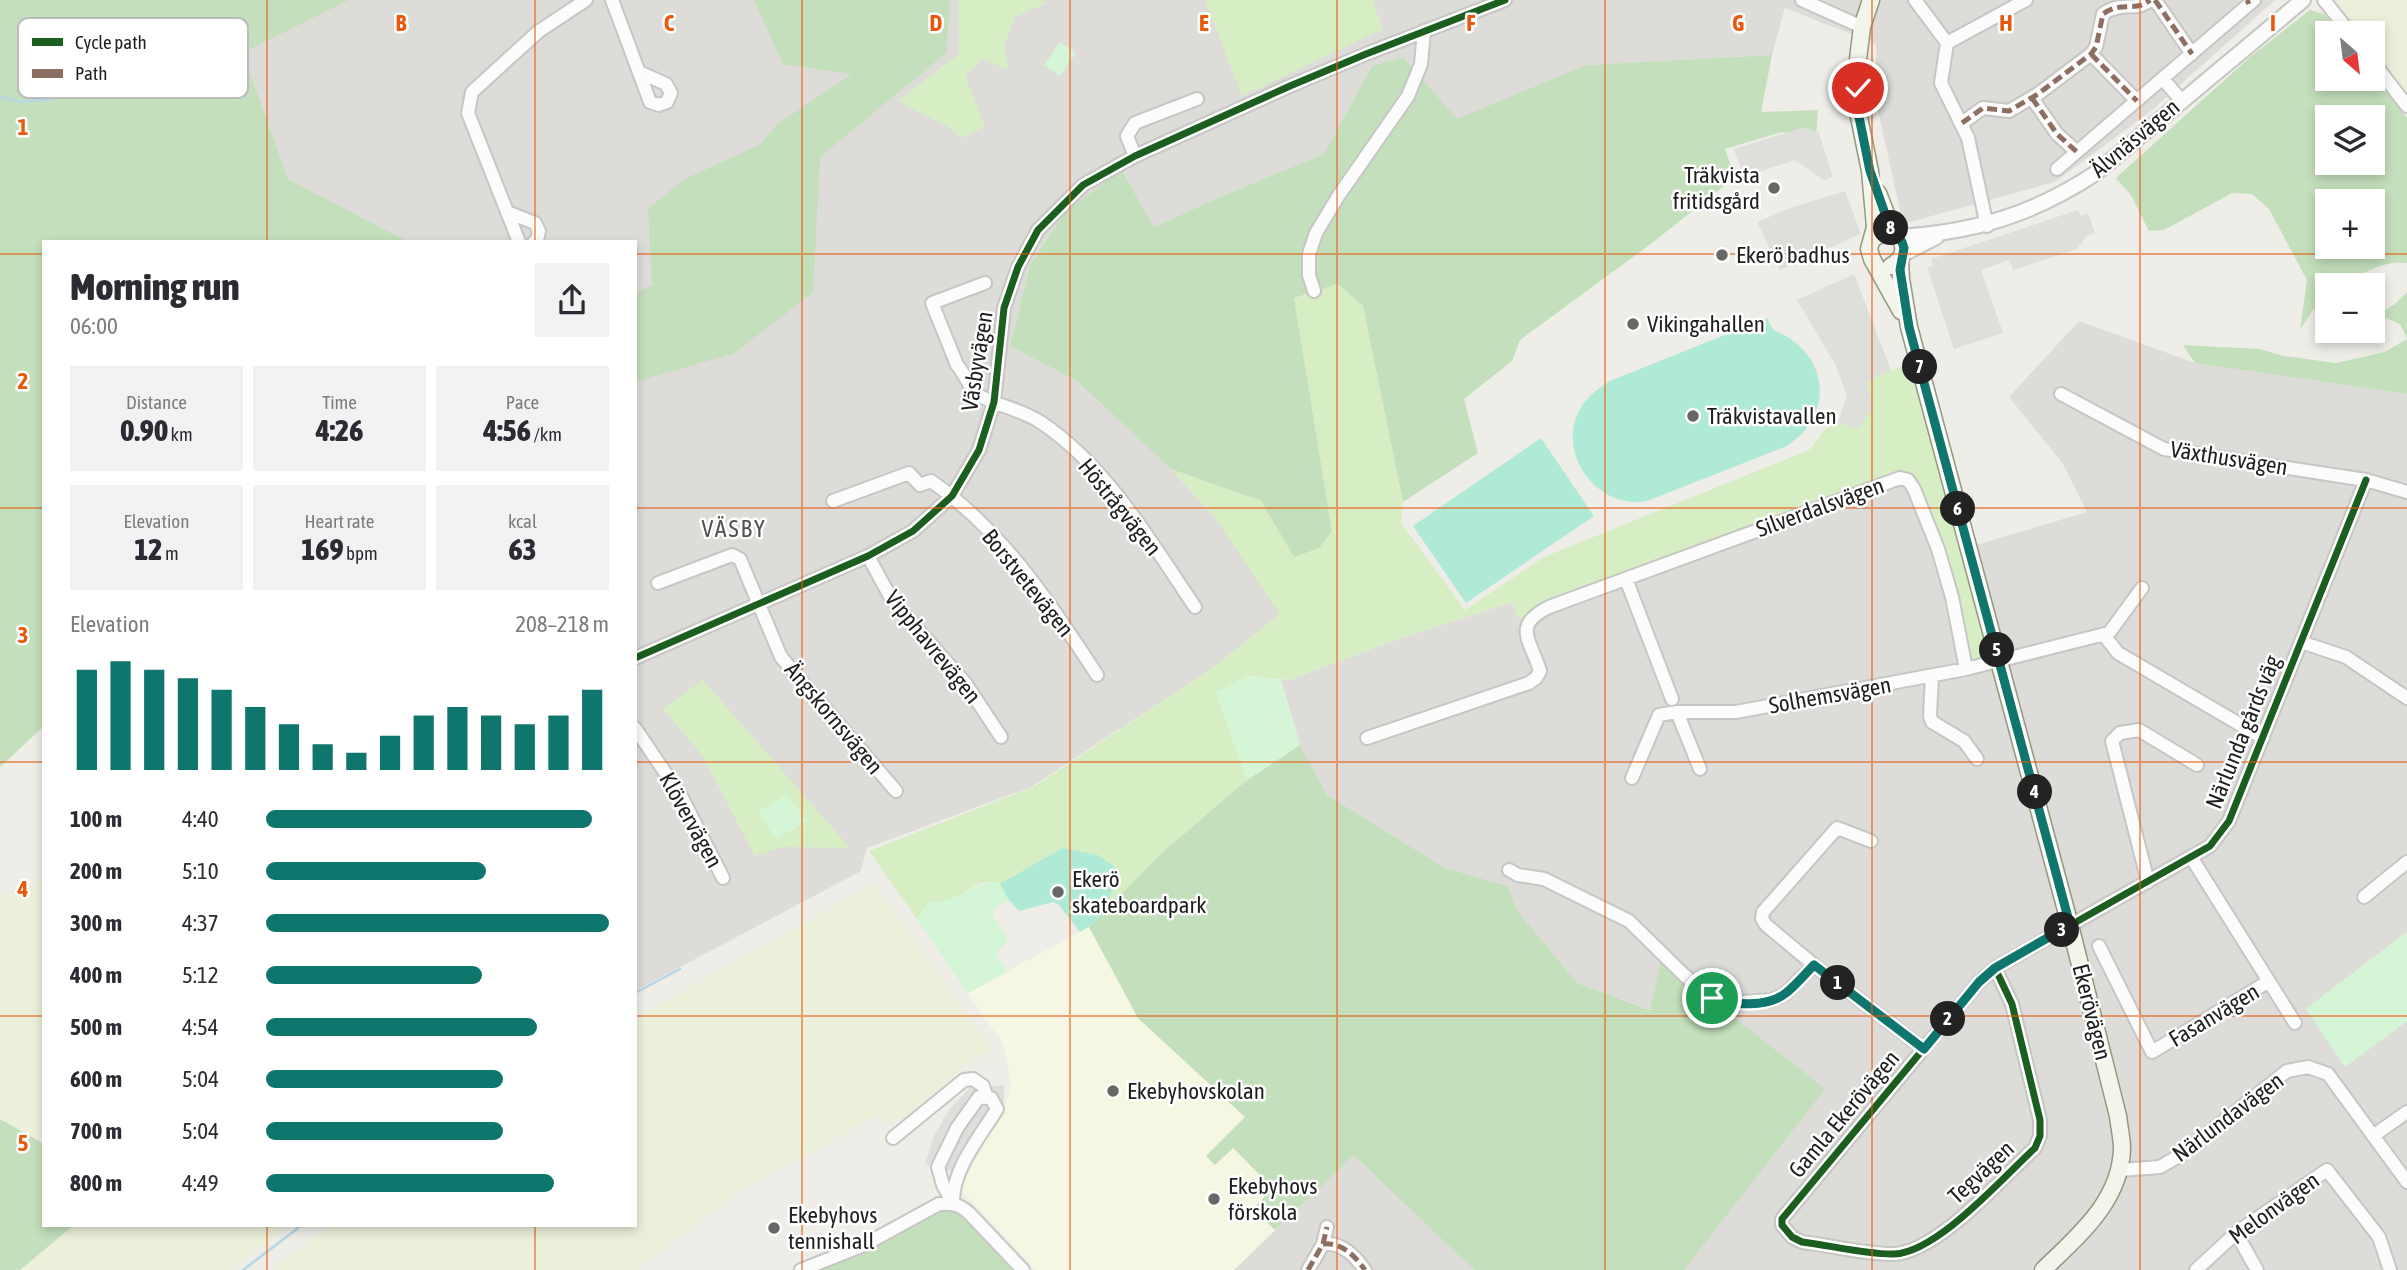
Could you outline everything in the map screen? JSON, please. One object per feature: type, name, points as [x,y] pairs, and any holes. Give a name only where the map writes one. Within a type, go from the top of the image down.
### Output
[{"type":"main road","points":[[1870,171],[1904,248],[1902,257],[1890,266],[1875,263],[1869,249],[1875,228],[1870,171],[1858,112],[1858,59],[1862,27],[1871,0]]},
{"type":"main road","points":[[1873,239],[1882,233],[1896,235]]},
{"type":"main road","name":"Ekerövägen","points":[[1902,257],[1901,279],[1909,327],[2070,925],[2118,1116],[2122,1147],[2120,1170],[2112,1194],[2089,1224],[2043,1270]]},
{"type":"main road","name":"Ekerövägen","points":[[1875,263],[1909,327]]},
{"type":"street","points":[[518,240],[468,113],[472,92],[539,31],[586,0]]},
{"type":"street","points":[[612,0],[639,72]]},
{"type":"street","name":"Väsbyvägen","points":[[637,657],[868,556],[913,531],[952,496],[979,450],[994,402],[1004,308],[1018,267],[1038,230],[1083,185],[1135,156],[1290,86],[1505,0]]},
{"type":"street","points":[[1802,0],[1862,27]]},
{"type":"street","points":[[1915,0],[1947,43],[1941,83],[1968,138],[1987,226]]},
{"type":"street","points":[[1947,43],[2026,0]]},
{"type":"street","points":[[1962,123],[1983,108],[2009,111],[2032,98],[2091,54],[2096,47],[2103,14],[2118,4],[2139,6],[2150,0]]},
{"type":"street","points":[[2155,0],[2192,54]]},
{"type":"street","name":"Älvnäsvägen","points":[[1896,235],[1944,234],[1987,226],[2064,194],[2096,173],[2303,0]]},
{"type":"street","points":[[2324,0],[2341,21]]},
{"type":"street","points":[[2057,169],[2250,1]]},
{"type":"street","points":[[1314,291],[1309,275],[1309,254],[1316,233],[1408,96],[1421,64],[1424,31]]},
{"type":"street","points":[[2091,54],[2137,101]]},
{"type":"street","points":[[2385,78],[2407,106]]},
{"type":"street","points":[[2163,79],[2181,100]]},
{"type":"street","points":[[2032,98],[2057,135],[2077,152]]},
{"type":"street","points":[[1135,156],[1127,136],[1135,123],[1197,99]]},
{"type":"street","points":[[507,212],[535,223],[537,240]]},
{"type":"street","name":"Älvnäsvägen","points":[[1902,257],[1944,234]]},
{"type":"street","name":"Höstrågvägen","points":[[985,283],[932,303],[957,365],[964,372],[975,394],[1041,422],[1090,465],[1137,520],[1195,607]]},
{"type":"street","name":"Växthusvägen","points":[[2061,394],[2164,449],[2366,480],[2407,492]]},
{"type":"street","points":[[832,501],[909,473],[920,485],[931,481],[952,496]]},
{"type":"street","name":"Silverdalsvägen","points":[[1367,738],[1529,683],[1536,678],[1540,671],[1526,635],[1528,623],[1534,615],[1900,478],[1908,481],[1914,489],[1938,549],[1952,597],[1966,669]]},
{"type":"street","name":"Närlunda gårds väg","points":[[2070,925],[2210,846],[2229,821],[2366,480]]},
{"type":"street","name":"Borstvetevägen","points":[[952,496],[1011,554],[1059,616],[1097,675]]},
{"type":"street","name":"Ängskornsvägen","points":[[658,583],[733,555],[740,559],[781,656],[895,792]]},
{"type":"street","name":"Vipphavrevägen","points":[[868,556],[892,600],[966,684],[1000,737]]},
{"type":"street","points":[[1626,579],[1700,769]]},
{"type":"street","points":[[2142,588],[2109,633],[2104,635],[2119,653],[2263,738]]},
{"type":"street","name":"Solhemsvägen","points":[[1632,778],[1658,715],[1675,706],[1736,712],[2000,662],[2104,635]]},
{"type":"street","points":[[2301,642],[2346,657],[2407,698]]},
{"type":"street","points":[[1932,676],[1932,722],[1964,741],[1977,758]]},
{"type":"street","points":[[2148,882],[2112,741],[2120,733],[2138,730],[2197,765]]},
{"type":"street","name":"Klövervägen","points":[[637,731],[681,796],[723,877]]},
{"type":"street","points":[[1871,841],[1837,828],[1763,912],[1762,919],[1814,965],[1924,1049]]},
{"type":"street","points":[[2192,857],[2295,1023]]},
{"type":"street","points":[[2364,897],[2407,862]]},
{"type":"street","points":[[1509,870],[1518,875],[1544,879],[1629,921],[1684,975],[1712,998],[1727,1003],[1772,1000],[1785,994],[1814,965]]},
{"type":"street","name":"Gamla Ekerövägen","points":[[1782,1226],[1782,1219],[1979,982],[1995,968],[2070,925]]},
{"type":"street","name":"Fasanvägen","points":[[2099,946],[2152,1052],[2269,981]]},
{"type":"street","name":"Tegvägen","points":[[1782,1226],[1792,1237],[1802,1242],[1892,1254],[1909,1252],[1938,1236],[1956,1222],[2035,1148],[2040,1120],[2012,1004],[1995,968]]},
{"type":"street","name":"Närlundavägen","points":[[2120,1170],[2160,1167],[2182,1154],[2287,1071],[2308,1068],[2328,1074],[2407,1182]]},
{"type":"street","points":[[893,1138],[964,1080],[973,1079],[983,1086],[988,1098]]},
{"type":"street","points":[[979,1097],[991,1098],[998,1109],[960,1170],[953,1190],[953,1203],[943,1185],[938,1167],[957,1128],[979,1097]]},
{"type":"street","points":[[2373,1136],[2407,1112]]},
{"type":"street","name":"Melonvägen","points":[[2196,1270],[2236,1233],[2327,1170],[2379,1237],[2390,1270]]},
{"type":"street","points":[[801,1270],[864,1245],[939,1204],[953,1203],[969,1213],[1023,1270]]},
{"type":"street","points":[[1308,1270],[1323,1244],[1327,1227]]},
{"type":"street","points":[[2236,1233],[2257,1270]]},
{"type":"street","points":[[1323,1244],[1332,1243],[1343,1248],[1358,1260],[1365,1270]]},
{"type":"shaded area","points":[[349,0],[2275,0],[2152,110],[2055,182],[1903,224],[1876,101],[1876,44],[1785,8],[1772,55],[1586,65],[1456,120],[1403,57],[1372,66],[1324,154],[1154,227],[1123,171],[1065,212],[1030,265],[1010,346],[1077,381],[1171,469],[1217,520],[1281,614],[1211,669],[1031,787],[867,848],[861,871],[637,990],[637,240],[405,240],[288,179],[248,67],[248,50]]},
{"type":"shaded area","points":[[2324,0],[2407,0],[2407,105],[2385,78],[2385,21],[2340,21]]},
{"type":"shaded area","points":[[1804,127],[1819,133],[1833,177],[1824,180],[1794,160],[1744,177],[1734,149]]},
{"type":"shaded area","points":[[1845,191],[1861,234],[1780,270],[1757,222],[1793,207]]},
{"type":"shaded area","points":[[2078,210],[2081,216],[2088,213],[2095,233],[2087,236],[2077,249],[2013,270],[2009,260],[1981,270],[2003,333],[1954,349],[1927,267],[1933,266],[1931,259]]},
{"type":"shaded area","points":[[1854,274],[1891,370],[1866,383],[1874,406],[1857,429],[1838,422],[1847,395],[1835,364],[1797,300]]},
{"type":"shaded area","points":[[2079,321],[2195,363],[2407,394],[2407,932],[2306,1009],[2345,1066],[2407,1021],[2407,1270],[1684,1270],[1824,1089],[1662,961],[1651,1010],[1577,983],[1516,909],[1508,886],[1445,868],[1327,795],[1300,745],[1281,680],[1289,680],[1390,642],[1512,602],[1519,618],[1946,462],[1969,547],[2087,512],[2063,464],[2009,397]]},
{"type":"shaded area","points":[[42,879],[42,1143],[0,1119],[0,897]]},
{"type":"shaded area","points":[[874,884],[993,1049],[961,1068],[918,1110],[893,1124],[878,1115],[741,1190],[636,1270],[271,1270],[328,1227],[637,1227],[637,1017]]},
{"type":"shaded area","name":"Ekebyhovskolan","points":[[1089,927],[1138,1018],[1245,1117],[1233,1148],[1273,1189],[1253,1209],[1275,1230],[1234,1270],[1036,1270],[960,1189],[1007,1101],[1011,1081],[1003,1044],[968,993]]},
{"type":"shaded area","points":[[973,1084],[1004,1085],[1004,1100],[996,1118],[961,1174],[925,1164],[934,1136],[949,1110]]},
{"type":"shaded area","points":[[1354,1154],[1474,1270],[1234,1270]]},
{"type":"shaded area","points":[[72,1227],[286,1227],[230,1270],[20,1270]]},
{"type":"green space","points":[[0,0],[349,0],[248,50],[248,18],[18,18],[18,98],[248,98],[248,67],[288,179],[405,240],[42,240],[42,728],[0,767]]},
{"type":"green space","points":[[754,0],[948,0],[950,5],[946,53],[820,157],[813,292],[735,353],[637,381],[637,293],[652,285],[648,209],[683,180],[759,145],[779,123],[852,74],[783,64]]},
{"type":"green space","points":[[958,0],[1041,0],[1047,3],[1015,17],[1004,46],[1009,70],[983,59],[965,76],[985,127],[960,138],[950,128],[898,101],[959,54]]},
{"type":"green space","points":[[1205,0],[1372,0],[1383,29],[1242,96]]},
{"type":"green space","points":[[2310,10],[2324,14],[2330,21],[2315,21],[2315,91],[2385,91],[2407,118],[2407,263],[2386,264],[2364,273],[2315,273],[2315,308],[2300,330],[2307,280],[2269,209],[2252,194],[2232,193],[2164,230],[2149,231],[2131,195],[2116,178],[2250,57]]},
{"type":"green space","points":[[1060,42],[1076,53],[1060,76],[1044,65]]},
{"type":"green space","points":[[1772,55],[1761,112],[1818,110],[1816,136],[1782,132],[1725,149],[1735,177],[1652,243],[1520,340],[1512,361],[1464,399],[1478,453],[1403,502],[1363,306],[1338,284],[1294,298],[1332,531],[1319,548],[1294,557],[1261,501],[1171,469],[1077,381],[1010,346],[1030,265],[1065,212],[1122,170],[1154,227],[1324,154],[1372,66],[1403,57],[1457,119],[1586,65]]},
{"type":"green space","points":[[1338,284],[1363,306],[1403,502],[1401,523],[1465,610],[1544,557],[1809,450],[1826,428],[1838,422],[1857,429],[1866,383],[1891,370],[1918,362],[2000,662],[1966,669],[1952,597],[1908,481],[1791,517],[1519,619],[1512,602],[1390,642],[1289,680],[1248,676],[1216,692],[1247,780],[1163,852],[1108,909],[1116,867],[1062,848],[1000,884],[984,882],[949,901],[930,901],[917,919],[869,851],[1035,786],[1211,669],[1280,614],[1217,520],[1171,469],[1261,501],[1294,556],[1332,531],[1294,298]]},
{"type":"green space","points":[[2407,292],[2407,338],[2400,324],[2385,318],[2385,310]]},
{"type":"green space","points":[[1767,318],[1773,330],[1805,352],[1815,367],[1819,400],[1814,417],[1803,432],[1787,446],[1647,501],[1628,502],[1610,496],[1587,477],[1574,451],[1573,436],[1581,407],[1594,392],[1610,381]]},
{"type":"green space","points":[[2407,339],[2407,394],[2195,363],[2183,345],[2260,349],[2284,356],[2336,363],[2385,352]]},
{"type":"green space","points":[[1541,438],[1594,516],[1466,603],[1413,526]]},
{"type":"green space","points":[[1248,676],[1281,680],[1300,745],[1247,780],[1216,692]]},
{"type":"green space","points":[[703,680],[850,848],[784,847],[755,856],[702,755],[663,709]]},
{"type":"green space","points":[[1300,745],[1327,795],[1445,868],[1508,886],[1516,909],[1577,983],[1650,1010],[1661,960],[1825,1089],[1684,1270],[1474,1270],[1354,1155],[1275,1230],[1253,1209],[1273,1188],[1233,1148],[1215,1165],[1206,1156],[1245,1117],[1138,1018],[1089,927],[1163,852],[1247,780]]},
{"type":"green space","points":[[786,794],[808,821],[776,839],[758,812]]},
{"type":"green space","name":"Ekerö skateboardpark","points":[[1062,848],[1098,855],[1116,868],[1107,905],[1098,919],[1080,932],[1058,904],[1053,902],[1019,911],[1000,884]]},
{"type":"green space","points":[[994,881],[1000,884],[1009,900],[995,908],[993,915],[1008,940],[996,953],[1007,972],[968,993],[917,919],[930,901],[946,900]]},
{"type":"green space","points":[[2407,932],[2407,1021],[2345,1067],[2306,1009]]},
{"type":"green space","points":[[0,1119],[42,1143],[42,1227],[72,1227],[20,1270],[0,1270]]},
{"type":"green space","points":[[937,1209],[951,1209],[965,1216],[1017,1270],[813,1270]]},
{"type":"waterway","points":[[0,97],[22,102],[61,98]]},
{"type":"waterway","points":[[637,992],[680,969]]},
{"type":"waterway","points":[[243,1270],[299,1227]]},
{"type":"marked path","points":[[1962,123],[1983,108],[2009,111],[2038,94],[2091,54],[2096,47],[2103,14],[2117,8],[2139,6],[2150,0]]},
{"type":"marked path","points":[[2155,0],[2192,54]]},
{"type":"marked path","points":[[2247,0],[2249,4]]},
{"type":"marked path","points":[[2091,54],[2137,101]]},
{"type":"marked path","points":[[2032,98],[2057,134],[2077,152]]},
{"type":"marked path","points":[[1323,1244],[1327,1227]]},
{"type":"marked path","points":[[1308,1270],[1323,1244],[1336,1245],[1347,1251],[1365,1270]]},
{"type":"cycle path","points":[[637,657],[868,556],[913,531],[952,496],[979,450],[994,402],[1004,308],[1018,267],[1038,230],[1083,185],[1135,156],[1290,86],[1505,0]]},
{"type":"cycle path","points":[[1995,968],[2012,1004],[2040,1120],[2040,1136],[2035,1148],[1969,1212],[1930,1241],[1911,1250],[1894,1254],[1873,1253],[1802,1242],[1792,1237],[1782,1225],[1782,1219],[1979,982],[1995,968],[2210,846],[2229,821],[2366,480]]},
{"type":"place","name":"Träkvista fritidsgård","points":[[1774,188]]},
{"type":"place","name":"Ekerö badhus","points":[[1722,255]]},
{"type":"place","name":"Vikingahallen","points":[[1633,324]]},
{"type":"place","name":"Träkvistavallen","points":[[1693,416]]},
{"type":"place","name":"Ekerö skateboardpark","points":[[1058,892]]},
{"type":"place","name":"Ekebyhovskolan","points":[[1113,1091]]},
{"type":"place","name":"Ekebyhovs förskola","points":[[1214,1199]]},
{"type":"place","name":"Ekebyhovs tennishall","points":[[774,1228]]},
{"type":"district","name":"VÄSBY","points":[[734,529]]},
{"type":"route","points":[[1712,998],[1727,1003],[1772,1000],[1785,994],[1814,965],[1924,1049],[1979,982],[1995,968],[2070,925],[1909,327],[1900,270],[1904,248],[1889,225],[1870,171],[1858,112],[1858,88]]}]
